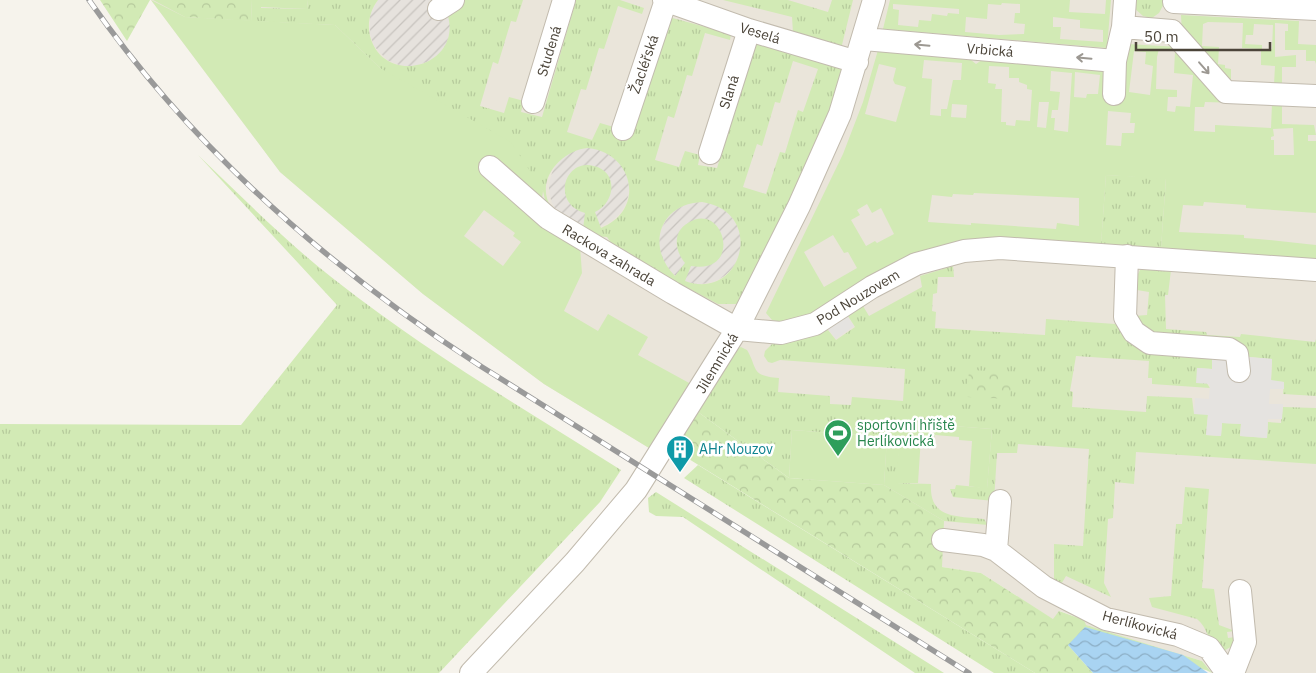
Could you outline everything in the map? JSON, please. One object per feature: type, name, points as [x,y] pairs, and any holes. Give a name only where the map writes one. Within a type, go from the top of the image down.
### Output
[{"type":"street","name":"Studená","points":[[533,102],[564,0]]},
{"type":"street","name":"Veselá","points":[[665,0],[749,30],[857,62]]},
{"type":"street","name":"Žacléřská","points":[[623,129],[665,0]]},
{"type":"street","name":"Jilemnická","points":[[472,673],[575,562],[636,490],[737,329],[807,188],[840,114],[864,39],[874,0]]},
{"type":"street","points":[[1114,94],[1115,61],[1123,27],[1125,0]]},
{"type":"street","points":[[1172,31],[1174,1],[1316,10]]},
{"type":"street","points":[[1123,27],[1172,31],[1226,92],[1316,96]]},
{"type":"street","name":"Slaná","points":[[710,153],[749,30]]},
{"type":"street","name":"Vrbická","points":[[864,39],[1115,61]]},
{"type":"street","name":"Rackova zahrada","points":[[490,167],[548,218],[672,294],[737,329]]},
{"type":"street","name":"Pod Nouzovem","points":[[737,329],[781,333],[815,324],[872,287],[916,264],[964,251],[1000,248],[1316,270]]},
{"type":"street","points":[[1127,256],[1125,317],[1134,332],[1150,343],[1229,349],[1237,354],[1238,371]]},
{"type":"street","points":[[996,550],[1000,500]]},
{"type":"street","name":"Herlíkovická","points":[[943,540],[983,545],[996,550],[1044,586],[1106,619],[1178,635],[1209,648],[1227,673]]},
{"type":"street","points":[[1233,673],[1245,642],[1240,590]]},
{"type":"shaded area","points":[[151,0],[1316,0],[1316,673],[1212,673],[1202,661],[1085,625],[1084,620],[1060,611],[1054,620],[981,573],[942,567],[698,412],[671,448],[649,448],[544,384],[423,294],[280,172]]},
{"type":"shaded area","points":[[378,0],[441,0],[450,18],[450,30],[447,43],[440,53],[430,61],[411,67],[387,60],[374,46],[370,34],[370,15]]},
{"type":"shaded area","points":[[581,148],[597,148],[618,159],[629,180],[629,196],[618,217],[597,228],[581,228],[567,222],[555,210],[549,196],[549,180],[555,166],[567,154]]},
{"type":"shaded area","points":[[700,202],[716,205],[729,214],[738,227],[741,243],[738,259],[729,272],[716,281],[700,284],[684,281],[671,272],[662,259],[659,243],[662,227],[671,214],[684,205]]},
{"type":"shaded area","points":[[846,315],[854,326],[836,339],[828,329]]},
{"type":"shaded area","points":[[1212,355],[1226,356],[1226,369],[1239,371],[1248,371],[1249,357],[1272,359],[1271,380],[1284,382],[1284,389],[1270,389],[1269,404],[1283,404],[1282,419],[1268,419],[1267,438],[1240,436],[1241,424],[1222,423],[1221,436],[1206,435],[1208,415],[1194,414],[1195,398],[1209,399],[1210,384],[1196,383],[1197,368],[1212,369]]},
{"type":"green space","points":[[100,0],[150,0],[127,41]]},
{"type":"green space","points":[[151,0],[185,17],[335,25],[380,68],[511,142],[543,191],[541,208],[579,234],[582,273],[564,311],[598,331],[608,314],[648,337],[638,355],[691,384],[649,448],[544,384],[423,294],[280,172]],"holes":[[[484,210],[515,233],[513,236],[521,242],[503,266],[464,236]]]},
{"type":"green space","points":[[153,0],[252,0],[251,21],[185,17]]},
{"type":"green space","points":[[252,0],[261,0],[261,8],[307,9],[308,0],[378,0],[370,17],[370,36],[379,53],[393,63],[409,66],[425,63],[439,54],[448,40],[449,22],[441,0],[523,0],[516,22],[511,21],[498,64],[493,62],[480,106],[504,113],[509,97],[524,101],[521,112],[542,117],[576,0],[620,0],[644,8],[642,14],[618,6],[604,49],[599,48],[586,90],[581,89],[567,132],[592,140],[600,123],[631,132],[669,17],[731,34],[730,40],[705,33],[692,76],[687,75],[674,118],[668,116],[655,160],[679,167],[685,151],[700,155],[698,165],[717,168],[756,41],[845,70],[812,157],[742,304],[718,304],[616,250],[607,237],[575,234],[547,209],[543,191],[380,68],[335,25],[251,21]],"holes":[[[793,61],[818,69],[803,112],[798,110],[785,153],[780,152],[766,194],[743,187],[757,144],[762,146],[775,102],[780,103]],[[588,148],[604,152],[616,160],[624,171],[629,183],[629,196],[624,209],[615,220],[601,228],[595,212],[607,202],[611,188],[608,174],[602,169],[584,165],[575,169],[569,175],[566,183],[565,192],[568,201],[574,208],[585,213],[583,229],[554,210],[547,197],[548,177],[553,168],[560,160],[578,150]],[[702,202],[722,209],[735,222],[740,237],[739,253],[733,268],[721,279],[705,284],[685,281],[691,266],[708,266],[718,260],[723,250],[723,239],[719,229],[711,221],[701,219],[688,223],[683,227],[677,236],[677,247],[685,263],[675,276],[666,265],[659,240],[662,229],[667,219],[676,210],[687,205]]]},
{"type":"green space","points":[[261,0],[308,0],[307,9],[261,7]]},
{"type":"green space","points":[[723,0],[788,0],[828,12],[832,0],[853,0],[841,49],[793,33],[792,17]]},
{"type":"green space","points":[[890,0],[1070,0],[1069,12],[1105,14],[1106,0],[1111,0],[1107,48],[883,29]],"holes":[[[1002,3],[1020,4],[1020,13],[1015,13],[1014,23],[1025,24],[1024,34],[999,35],[965,32],[966,17],[987,19],[988,4],[1001,5]],[[893,4],[959,9],[959,14],[948,13],[947,16],[932,14],[931,21],[919,20],[918,27],[898,25],[899,10],[893,9]],[[1053,17],[1080,20],[1080,28],[1103,30],[1103,42],[1060,39],[1061,27],[1053,27]]]},
{"type":"green space","points":[[1133,0],[1166,0],[1159,13],[1152,18],[1143,16],[1134,8]]},
{"type":"green space","points":[[1181,15],[1299,21],[1298,44],[1316,45],[1316,64],[1315,61],[1306,61],[1306,50],[1285,50],[1285,31],[1288,31],[1288,24],[1275,23],[1275,57],[1296,55],[1296,67],[1282,67],[1282,85],[1231,86],[1182,34]],"holes":[[[1208,22],[1243,23],[1242,48],[1261,49],[1261,65],[1275,66],[1274,84],[1231,84],[1231,69],[1225,68],[1225,65],[1218,64],[1219,47],[1202,46],[1203,24]],[[1254,24],[1273,25],[1272,49],[1262,49],[1262,45],[1245,44],[1246,35],[1253,35]]]},
{"type":"green space","points":[[1128,44],[1179,47],[1224,97],[1282,104],[1282,124],[1314,125],[1316,135],[1308,135],[1308,141],[1316,141],[1316,213],[1246,208],[1246,205],[1204,202],[1203,206],[1183,205],[1179,232],[1244,235],[1244,238],[1316,245],[1316,261],[1161,248],[1166,179],[1106,175],[1101,244],[993,239],[787,323],[772,320],[766,313],[843,154],[863,102],[878,50],[971,60],[976,64],[982,60],[1105,69],[1104,99],[1123,102]],"holes":[[[1159,49],[1175,51],[1174,73],[1193,75],[1190,107],[1176,106],[1175,112],[1167,111],[1168,97],[1177,97],[1177,90],[1156,89]],[[1134,51],[1146,52],[1145,64],[1153,66],[1150,95],[1129,92]],[[924,60],[962,63],[961,80],[953,80],[947,109],[941,109],[941,116],[930,115],[932,79],[922,78]],[[879,64],[896,68],[893,80],[895,84],[906,87],[896,122],[865,114]],[[989,66],[1009,67],[1009,78],[1019,78],[1019,82],[1027,85],[1027,89],[1032,90],[1030,121],[1016,120],[1015,126],[1006,125],[1006,122],[1001,122],[1002,89],[995,89],[996,84],[988,83]],[[1051,71],[1072,73],[1068,132],[1054,130],[1055,118],[1051,118],[1052,110],[1058,110],[1060,92],[1050,91]],[[1075,72],[1100,75],[1098,94],[1087,94],[1086,98],[1074,97]],[[1039,102],[1049,102],[1046,128],[1037,127]],[[1205,102],[1272,104],[1271,128],[1215,125],[1215,132],[1194,131],[1195,107],[1204,107]],[[952,104],[967,105],[966,118],[951,117]],[[1108,111],[1131,113],[1130,123],[1135,123],[1134,133],[1122,133],[1121,146],[1106,145]],[[1293,128],[1294,155],[1274,155],[1274,140],[1271,140],[1271,137],[1274,136],[1273,129]],[[974,193],[1079,198],[1079,226],[1057,223],[1056,229],[928,222],[932,195],[952,197],[953,194],[973,195]],[[867,204],[872,213],[881,208],[894,234],[877,243],[875,241],[866,246],[851,220],[860,215],[857,210]],[[833,235],[844,253],[848,252],[857,268],[824,287],[804,252]]]},
{"type":"green space","points":[[198,155],[299,250],[369,306],[475,379],[621,470],[600,502],[439,673],[0,673],[0,424],[241,425],[337,305]]},
{"type":"green space","points":[[1106,175],[1166,178],[1161,248],[1101,244]]},
{"type":"green space","points":[[953,266],[954,277],[938,277],[937,293],[933,294],[932,311],[936,312],[935,328],[1045,335],[1046,319],[1115,324],[1122,329],[1212,355],[1212,369],[1197,368],[1210,388],[1152,384],[1152,378],[1148,378],[1149,361],[1076,356],[1070,391],[1073,392],[1072,407],[1146,412],[1147,396],[1192,398],[1194,414],[1208,414],[1206,435],[1221,436],[1222,423],[1241,424],[1240,436],[1267,438],[1268,422],[1281,423],[1283,407],[1316,408],[1316,464],[1136,452],[1134,484],[1115,482],[1113,518],[1108,519],[1104,583],[1111,597],[1066,576],[1060,586],[1054,582],[1054,544],[1083,546],[1089,449],[1018,444],[1017,453],[997,453],[994,501],[953,497],[950,489],[955,489],[956,485],[987,488],[992,429],[901,422],[897,483],[931,484],[935,504],[940,510],[955,516],[984,519],[988,525],[944,521],[884,485],[887,437],[792,430],[789,478],[698,412],[736,349],[741,347],[747,350],[759,373],[779,378],[778,392],[830,396],[830,404],[851,405],[852,397],[903,401],[905,369],[780,360],[772,363],[768,362],[764,356],[765,351],[774,342],[794,341],[828,330],[836,340],[855,327],[848,316],[863,306],[869,316],[922,287],[920,276]]},
{"type":"green space","points":[[1149,268],[1171,270],[1168,295],[1165,295],[1166,329],[1206,332],[1207,335],[1240,337],[1241,334],[1315,342],[1316,339],[1316,396],[1283,394],[1284,382],[1271,381],[1272,359],[1249,357],[1247,349],[1240,345],[1147,331],[1134,316],[1147,315],[1149,292],[1137,290],[1137,276],[1140,270]]},
{"type":"green space","points":[[969,370],[1012,372],[1010,399],[967,397]]},
{"type":"green space","points":[[698,412],[789,478],[884,485],[944,521],[942,567],[981,573],[1053,619],[1059,611],[1084,620],[1086,625],[1202,661],[1212,673],[1206,670],[1068,645],[1093,673],[1035,673],[671,448]]},
{"type":"green space","points":[[901,422],[992,429],[987,489],[969,486],[972,441],[959,440],[959,437],[935,435],[934,438],[921,437],[918,483],[896,483]]},
{"type":"green space","name":"sportovní hřiště Herlíkovická","points":[[792,430],[887,437],[884,485],[789,478]]},
{"type":"green space","points":[[698,465],[1035,673],[994,673],[684,478]]},
{"type":"green space","points":[[1185,487],[1209,489],[1202,588],[1214,589],[1219,625],[1235,631],[1227,632],[1228,638],[1235,637],[1234,645],[1222,652],[1213,643],[1197,619],[1152,607],[1149,598],[1171,596],[1176,524],[1182,524]]},
{"type":"green space","points":[[656,492],[944,673],[915,673],[683,517],[656,516],[649,512],[648,498]]},
{"type":"water","points":[[1085,627],[1183,655],[1208,673],[1093,673],[1068,645]]},
{"type":"railway","points":[[89,0],[130,55],[173,107],[219,156],[318,247],[371,289],[482,367],[969,673]]},
{"type":"place","name":"sportovní hřiště Herlíkovická","points":[[838,457]]},
{"type":"place","name":"AHr Nouzov","points":[[680,473]]}]
